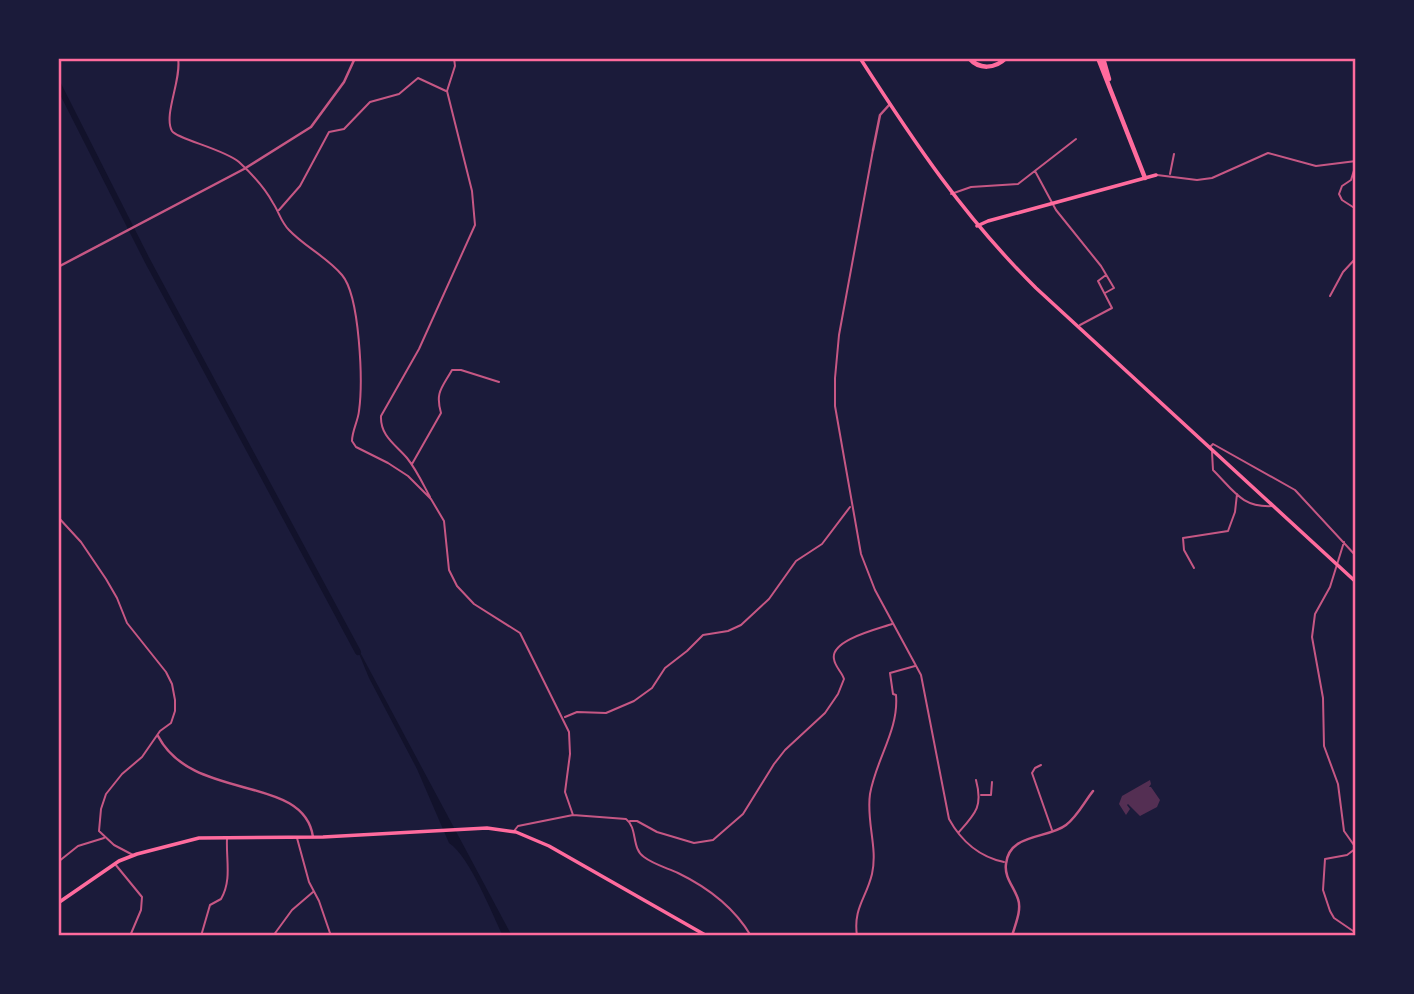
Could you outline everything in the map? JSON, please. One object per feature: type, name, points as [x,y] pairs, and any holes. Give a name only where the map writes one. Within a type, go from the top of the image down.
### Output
[{"type":"highway","points":[[969,58],[975,64],[987,67],[999,64],[1006,58]]},
{"type":"highway","points":[[1101,58],[1145,178]]},
{"type":"main road","points":[[860,58],[951,194],[1021,273],[1356,582]]},
{"type":"main road","points":[[978,226],[1156,175]]},
{"type":"main road","points":[[58,903],[114,864],[133,855],[199,838],[313,837],[487,828],[513,832],[556,849],[707,936]]},
{"type":"street","points":[[178,58],[179,74],[170,128],[181,138],[201,143],[228,155],[263,188],[288,230],[342,275],[349,288],[358,334],[359,412],[351,438],[353,445],[408,476],[431,499]]},
{"type":"street","points":[[58,267],[244,169],[311,127],[344,82],[355,58]]},
{"type":"street","points":[[454,58],[455,66],[447,92],[472,191],[475,225],[419,349],[381,416],[381,425],[392,445],[412,465],[444,521],[449,570],[457,586],[474,604],[518,631],[563,718],[569,732],[570,744],[565,796],[573,815]]},
{"type":"street","points":[[278,211],[308,174],[329,132],[344,129],[370,102],[399,93],[418,78],[447,92]]},
{"type":"street","points":[[890,104],[881,113],[873,150],[841,327],[835,378],[835,406],[851,506],[864,565],[916,665],[923,685],[948,815],[958,833],[981,853],[1006,862]]},
{"type":"street","points":[[951,194],[971,187],[1018,184],[1076,139]]},
{"type":"street","points":[[1156,175],[1197,180],[1212,178],[1268,153],[1316,166],[1356,162],[1351,180],[1342,186],[1339,194],[1342,200],[1356,209]]},
{"type":"street","points":[[1170,176],[1174,154]]},
{"type":"street","points":[[1035,171],[1052,203],[1107,275],[1114,288],[1105,293]]},
{"type":"street","points":[[1330,296],[1343,272],[1356,258]]},
{"type":"street","points":[[1078,326],[1111,310],[1111,304],[1098,280],[1107,275]]},
{"type":"street","points":[[412,465],[441,413],[437,401],[438,393],[452,370],[461,370],[499,382]]},
{"type":"street","points":[[1274,506],[1252,506],[1213,470],[1213,444],[1290,486],[1356,556]]},
{"type":"street","points":[[1194,568],[1184,550],[1183,538],[1228,531],[1237,494]]},
{"type":"street","points":[[563,718],[577,712],[606,713],[634,701],[652,688],[665,668],[703,635],[728,631],[741,625],[769,599],[796,561],[822,544],[851,506]]},
{"type":"street","points":[[58,517],[81,542],[117,598],[127,623],[152,652],[172,684],[175,700],[172,723],[160,731],[142,757],[122,774],[106,794],[101,809],[99,831],[105,838],[133,855]]},
{"type":"street","points":[[1345,542],[1330,587],[1315,614],[1312,637],[1323,698],[1324,746],[1338,784],[1344,831],[1356,848],[1347,855],[1325,859],[1323,890],[1331,915],[1356,933]]},
{"type":"street","points":[[513,832],[518,826],[573,815],[637,821],[657,832],[694,843],[713,840],[743,814],[785,750],[824,713],[838,694],[844,679],[834,662],[833,654],[840,643],[893,623]]},
{"type":"street","points":[[857,936],[857,911],[870,879],[874,859],[868,815],[874,774],[896,714],[896,695],[893,694],[890,673],[916,665]]},
{"type":"street","points":[[158,736],[178,762],[196,773],[292,803],[306,819],[313,837]]},
{"type":"street","points":[[1041,765],[1032,773],[1052,831]]},
{"type":"street","points":[[958,833],[976,811],[980,795],[976,780]]},
{"type":"street","points":[[980,795],[991,795],[992,782]]},
{"type":"street","points":[[1012,936],[1019,905],[1008,878],[1006,862],[1016,845],[1066,825],[1093,790]]},
{"type":"street","points":[[630,821],[637,848],[642,856],[717,895],[740,919],[751,936]]},
{"type":"street","points":[[201,936],[210,905],[221,899],[226,889],[229,872],[227,836]]},
{"type":"street","points":[[297,837],[306,876],[331,936]]},
{"type":"street","points":[[58,862],[78,846],[105,838]]},
{"type":"street","points":[[114,864],[142,897],[141,910],[130,936]]},
{"type":"street","points":[[273,936],[292,910],[314,892]]},
{"type":"shaded area","points":[[353,639],[512,936],[503,936],[472,872],[449,843],[417,769],[369,678]]},
{"type":"building","points":[[1150,780],[1149,787],[1160,800],[1157,807],[1140,816],[1128,804],[1130,809],[1126,815],[1119,804],[1122,796]]},
{"type":"waterway","points":[[58,84],[147,260],[358,652]]}]
